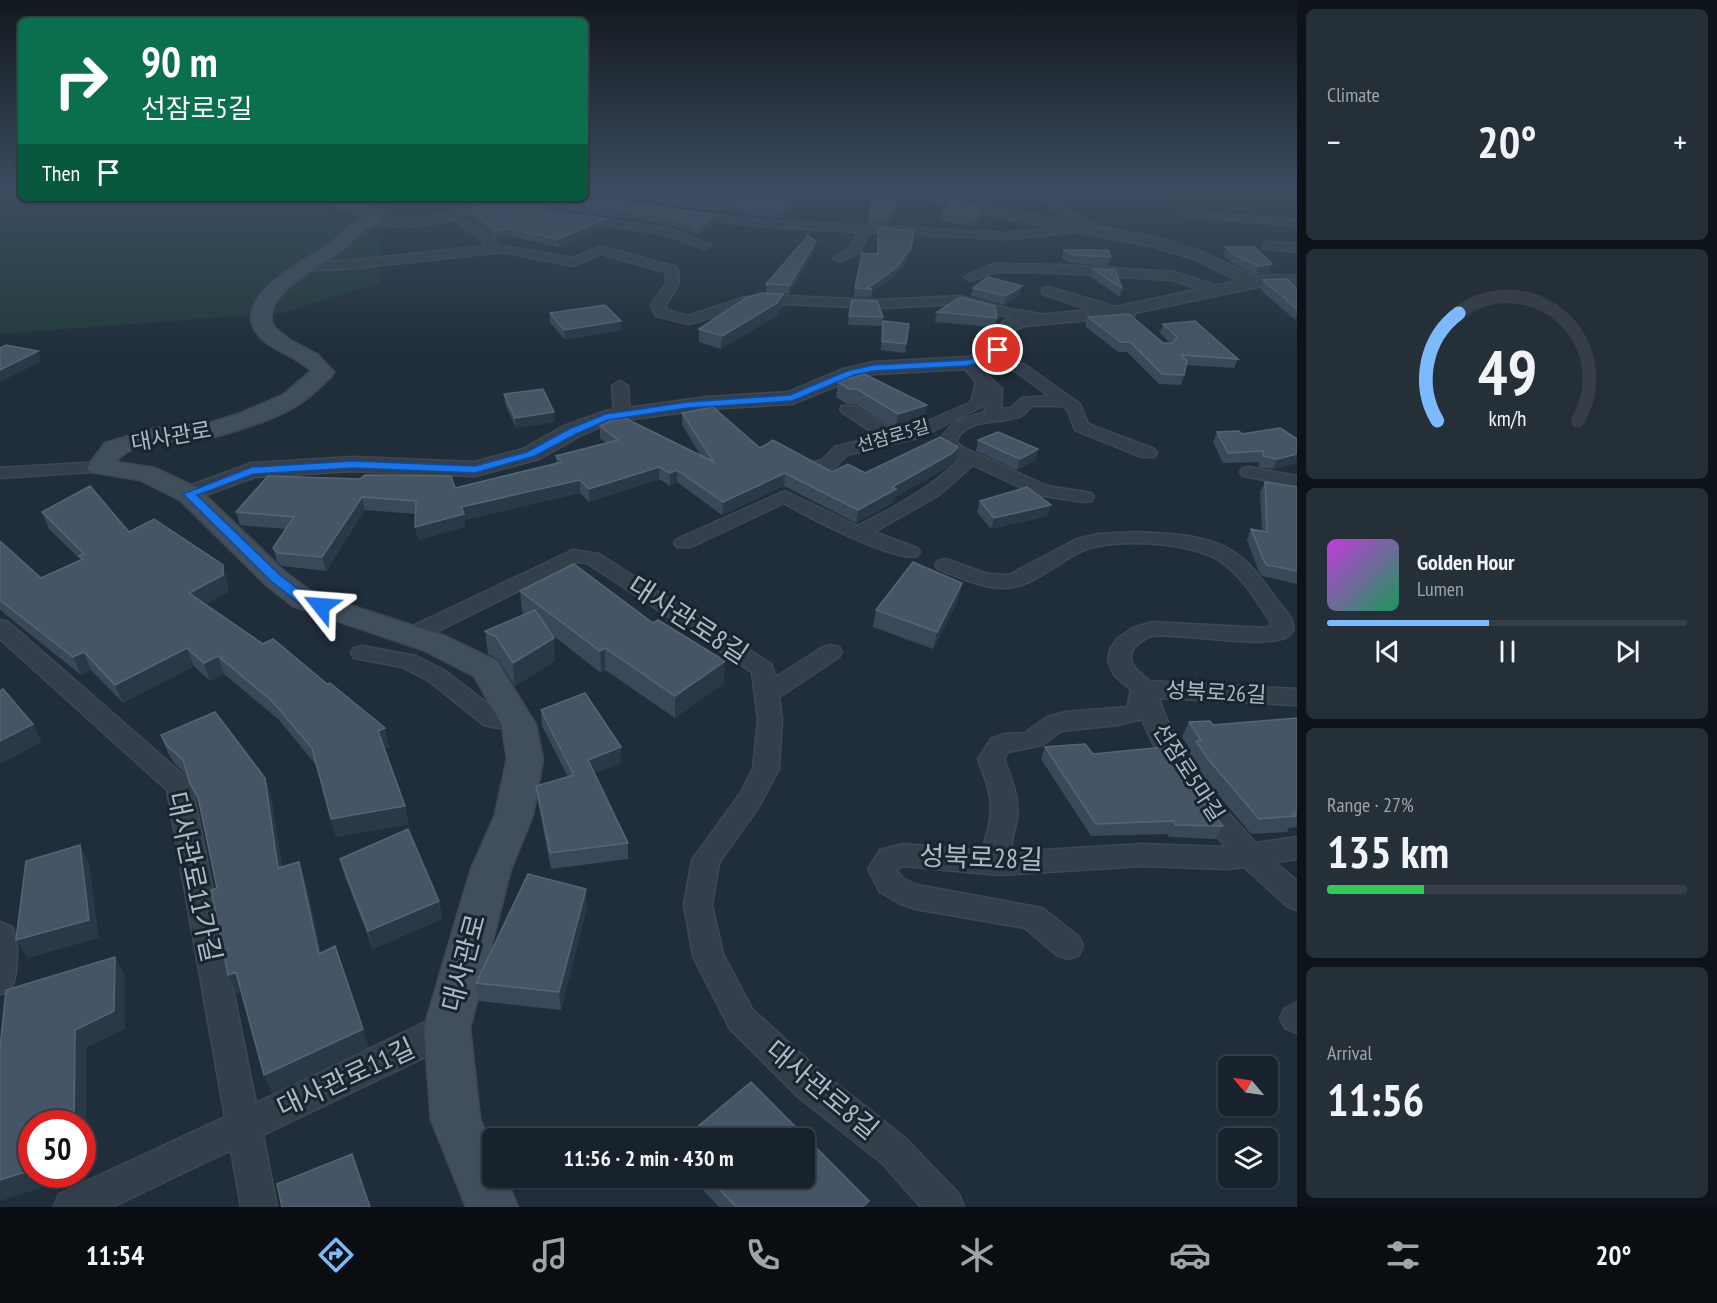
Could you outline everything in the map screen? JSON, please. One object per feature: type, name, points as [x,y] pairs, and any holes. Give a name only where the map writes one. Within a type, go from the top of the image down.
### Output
[{"type":"main road","name":"대사관로","points":[[99,467],[114,448],[157,435],[213,430],[249,418],[291,400],[323,372],[317,363],[275,339],[262,324],[261,314],[264,304],[287,279],[340,243]]},
{"type":"main road","name":"대사관로","points":[[99,467],[146,473],[189,494],[276,579],[304,600],[434,644],[486,669],[516,719],[525,759],[524,771],[514,815],[491,869],[473,928],[447,1028],[456,1120],[492,1207]]},
{"type":"street","points":[[491,243],[492,249]]},
{"type":"street","points":[[838,258],[855,250],[858,243]]},
{"type":"street","points":[[1158,243],[1191,253],[1255,284]]},
{"type":"street","points":[[1268,246],[1297,248]]},
{"type":"street","points":[[305,266],[346,265],[503,248],[574,262],[600,250],[672,270],[675,277],[673,286],[658,305],[661,313],[689,320],[747,300],[760,299],[878,304],[961,300],[1008,313],[1047,319]]},
{"type":"street","points":[[615,269],[635,258]]},
{"type":"street","points":[[970,277],[994,268],[1072,269],[1173,276],[1216,290]]},
{"type":"street","points":[[189,494],[252,470],[353,464],[475,469],[531,454],[606,417],[706,403],[792,398],[850,373],[874,368],[966,363],[988,358],[998,350],[1001,334],[1010,325],[1023,321],[1116,311],[1267,280],[1297,281]]},
{"type":"street","points":[[1048,291],[1098,308],[1128,315],[1136,321]]},
{"type":"street","points":[[988,358],[1020,368],[1074,406],[1081,427],[1148,453]]},
{"type":"street","points":[[966,363],[994,389],[993,415]]},
{"type":"street","name":"선잠로5길","points":[[818,467],[828,464],[841,452],[915,433],[978,404],[981,386],[988,382]]},
{"type":"street","points":[[620,386],[622,414]]},
{"type":"street","points":[[1065,401],[1028,400],[1016,412],[972,421],[952,432],[947,442],[956,451],[1042,491],[1085,497]]},
{"type":"street","points":[[848,409],[892,438]]},
{"type":"street","points":[[1079,420],[1116,425]]},
{"type":"street","points":[[858,533],[887,519],[937,486],[962,468],[971,458]]},
{"type":"street","points":[[0,473],[99,467]]},
{"type":"street","points":[[1249,472],[1297,481]]},
{"type":"street","points":[[684,543],[785,496],[837,525],[910,552]]},
{"type":"street","name":"선잠로5마길","points":[[945,565],[998,582],[1013,581],[1083,543],[1099,540],[1160,540],[1200,544],[1229,557],[1281,620],[1282,630],[1267,635],[1173,628],[1152,629],[1139,632],[1124,645],[1119,653],[1118,662],[1122,671],[1143,688],[1154,721],[1165,742],[1218,819],[1249,855],[1297,898]]},
{"type":"street","name":"대사관로8길","points":[[410,636],[573,556],[592,558],[762,669],[770,720],[766,769],[749,801],[706,860],[698,905],[708,956],[741,1019],[808,1083],[894,1151],[946,1207]]},
{"type":"street","name":"대사관로11가길","points":[[1,629],[179,786],[244,1126]]},
{"type":"street","points":[[766,694],[831,652]]},
{"type":"street","points":[[362,653],[408,662],[437,676],[492,719],[516,719]]},
{"type":"street","name":"성북로26길","points":[[999,864],[997,843],[1004,818],[1004,793],[991,759],[996,747],[1005,742],[1034,738],[1041,730],[1053,724],[1075,719],[1124,717],[1138,711],[1143,688],[1297,696]]},
{"type":"street","name":"성북로28길","points":[[1068,946],[1032,917],[915,897],[898,890],[885,880],[882,869],[890,858],[903,855],[999,864],[1142,855],[1229,858],[1297,848]]},
{"type":"street","points":[[0,935],[2,936],[0,980]]},
{"type":"street","name":"대사관로11길","points":[[72,1207],[414,1046],[447,1028]]},
{"type":"street","points":[[244,1126],[259,1207]]},
{"type":"green space","points":[[0,243],[380,243],[380,283],[281,313],[0,334]]},
{"type":"building","points":[[802,243],[815,243],[790,285],[766,284]]},
{"type":"building","points":[[878,243],[912,243],[911,248],[896,268],[868,288],[872,289],[855,288],[862,253],[878,254]]},
{"type":"building","points":[[1226,247],[1254,247],[1272,264],[1259,266],[1235,255]]},
{"type":"building","points":[[1064,250],[1108,250],[1111,257],[1073,255]]},
{"type":"building","points":[[1093,269],[1115,270],[1122,288]]},
{"type":"building","points":[[988,277],[1022,286],[1006,296],[973,288]]},
{"type":"building","points":[[1287,279],[1297,289],[1297,309],[1263,280]]},
{"type":"building","points":[[761,293],[783,294],[777,303],[722,336],[699,329],[746,298]]},
{"type":"building","points":[[961,297],[995,306],[997,318],[937,312]]},
{"type":"building","points":[[852,300],[877,301],[883,317],[849,316]]},
{"type":"building","points":[[605,305],[621,321],[564,330],[550,313]]},
{"type":"building","points":[[1129,314],[1163,343],[1173,343],[1177,337],[1163,324],[1195,321],[1238,359],[1181,355],[1187,361],[1184,375],[1162,374],[1130,342],[1121,342],[1088,317]]},
{"type":"building","points":[[883,321],[909,324],[906,344],[882,341]]},
{"type":"building","points":[[6,345],[38,351],[0,370],[0,348]]},
{"type":"building","points":[[864,374],[927,405],[898,414],[857,389],[849,389],[838,382]]},
{"type":"building","points":[[543,389],[554,412],[515,418],[504,394]]},
{"type":"building","points":[[713,407],[760,448],[773,440],[832,472],[848,464],[865,473],[940,437],[958,447],[951,454],[892,487],[896,489],[858,510],[785,473],[723,502],[677,470],[670,473],[659,467],[589,489],[580,480],[461,507],[464,514],[415,527],[416,501],[362,497],[322,557],[278,553],[273,548],[294,517],[236,512],[268,476],[360,479],[365,475],[451,476],[455,488],[562,462],[556,456],[618,440],[600,426],[621,416],[714,462],[682,413]]},
{"type":"building","points":[[1280,428],[1297,439],[1297,454],[1277,459],[1263,456],[1263,451],[1228,453],[1217,432],[1239,431],[1242,434]]},
{"type":"building","points":[[998,432],[1038,449],[1020,459],[978,440]]},
{"type":"building","points":[[1265,482],[1297,487],[1297,571],[1267,565],[1251,529],[1267,532]]},
{"type":"building","points":[[90,486],[129,532],[154,519],[223,565],[223,575],[189,593],[263,644],[273,639],[385,728],[378,731],[405,806],[331,819],[312,748],[272,701],[218,656],[204,663],[187,648],[115,685],[84,652],[73,657],[0,600],[0,542],[41,578],[83,559],[79,556],[84,554],[42,512]]},
{"type":"building","points":[[1027,487],[1051,505],[994,518],[980,501]]},
{"type":"building","points":[[913,562],[962,583],[937,632],[876,610]]},
{"type":"building","points":[[574,564],[653,623],[658,620],[725,661],[675,696],[605,648],[600,651],[520,591]]},
{"type":"building","points":[[535,610],[554,638],[513,663],[496,637],[485,631]]},
{"type":"building","points":[[3,689],[33,724],[0,741],[0,691]]},
{"type":"building","points":[[585,693],[621,747],[588,760],[628,843],[550,853],[536,786],[574,775],[541,710]]},
{"type":"building","points":[[215,712],[265,778],[278,868],[299,862],[319,954],[335,946],[363,1029],[264,1075],[236,972],[228,975],[211,890],[217,888],[198,797],[190,784],[183,760],[167,746],[161,735]]},
{"type":"building","points":[[1297,718],[1297,813],[1293,813],[1296,816],[1259,819],[1208,759],[1196,741],[1201,740],[1189,722],[1210,721],[1213,725]]},
{"type":"building","points":[[1085,744],[1093,754],[1164,747],[1194,791],[1223,826],[1175,825],[1173,821],[1096,824],[1045,747]]},
{"type":"building","points":[[408,829],[439,901],[368,931],[340,859]]},
{"type":"building","points":[[80,845],[89,920],[16,940],[26,861]]},
{"type":"building","points":[[528,874],[586,889],[559,992],[476,983]]},
{"type":"building","points":[[115,957],[114,1011],[75,1030],[74,1110],[18,1110],[18,1174],[0,1180],[0,1049],[6,990]]},
{"type":"building","points":[[751,1082],[797,1128],[696,1128]]},
{"type":"building","points":[[815,1147],[869,1201],[862,1207],[736,1207],[718,1188],[815,1188]]},
{"type":"building","points":[[352,1154],[370,1207],[282,1207],[277,1184]]},
{"type":"route","points":[[321,606],[304,600],[276,579],[189,494],[252,470],[353,464],[456,470],[498,465],[531,454],[572,431],[606,417],[706,403],[758,402],[792,398],[811,392],[850,373],[874,368],[966,363],[988,358],[998,350]]}]
